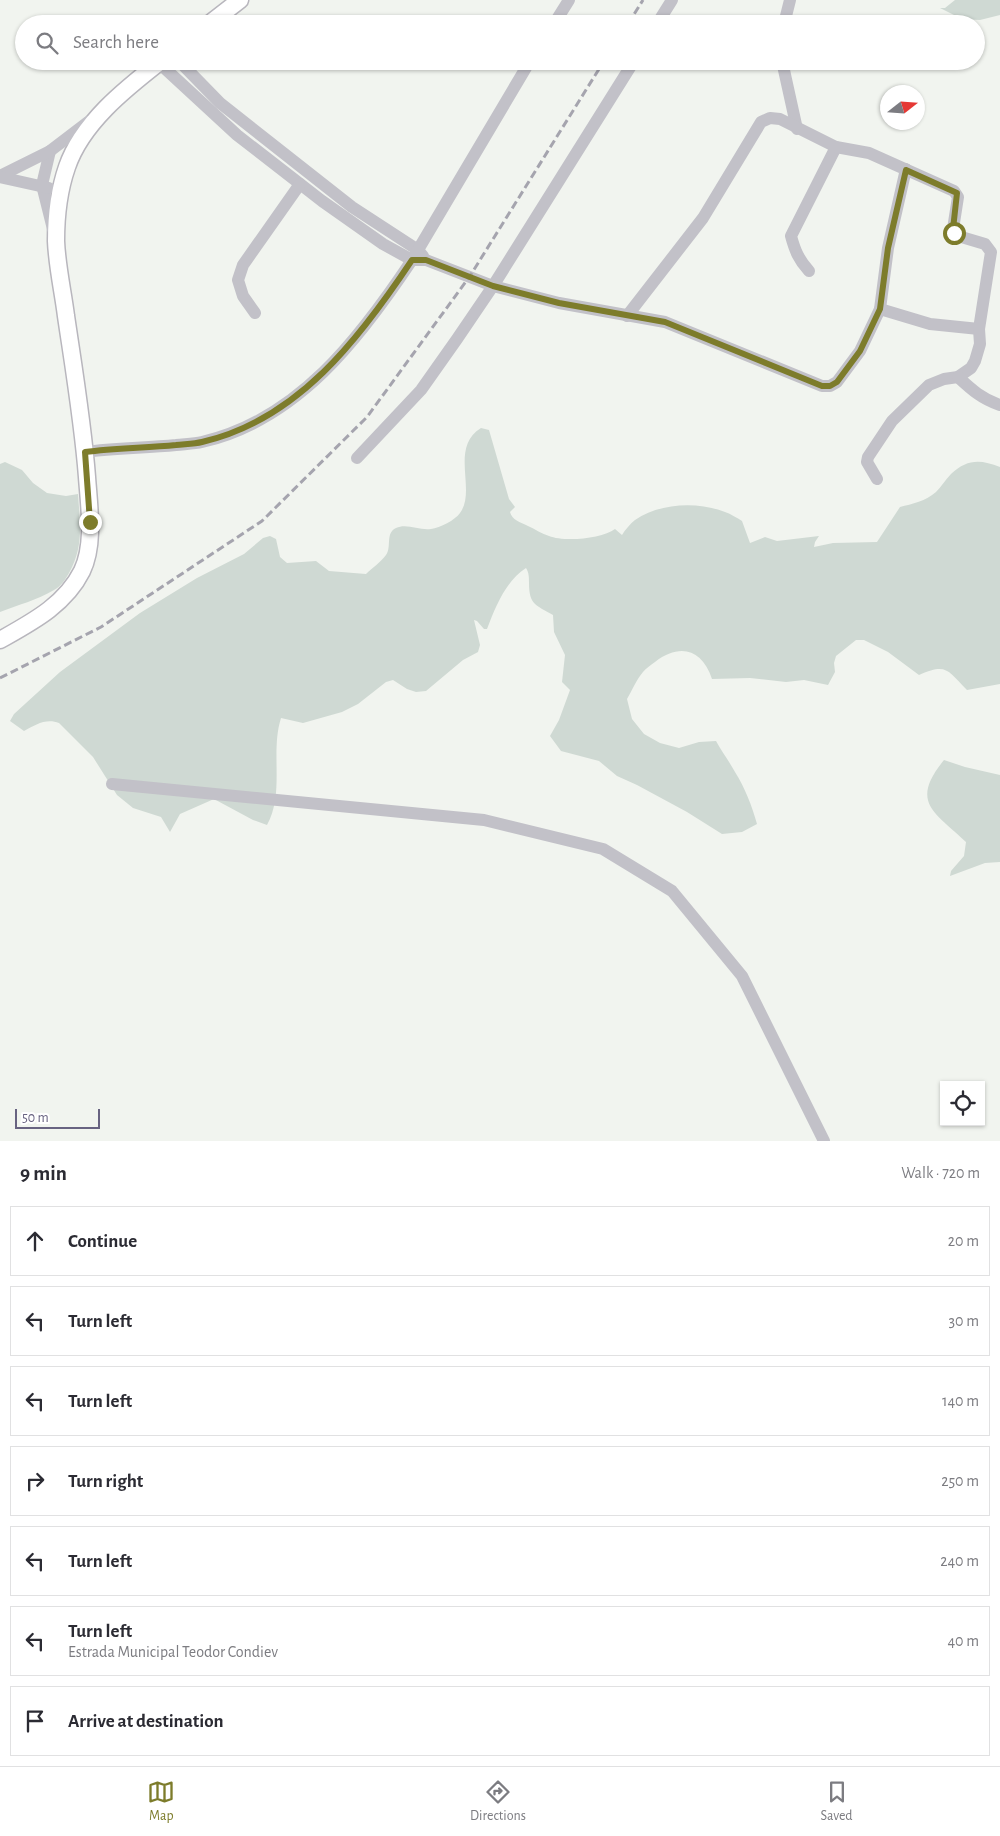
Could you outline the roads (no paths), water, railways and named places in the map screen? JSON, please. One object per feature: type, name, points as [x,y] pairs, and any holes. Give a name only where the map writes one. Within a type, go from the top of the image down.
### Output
[{"type":"main road","points":[[221,15],[240,0]]},
{"type":"main road","points":[[0,640],[48,612],[63,598],[82,570],[90,538],[85,452],[56,242],[60,192],[74,140],[124,90],[150,70]]},
{"type":"street","points":[[560,15],[569,0]]},
{"type":"street","points":[[663,15],[672,0]]},
{"type":"street","points":[[786,15],[790,0]]},
{"type":"street","points":[[168,70],[237,135],[300,184],[349,212],[419,257],[493,286],[559,303],[665,322],[822,386],[830,386],[837,382],[860,351],[880,309],[888,248],[906,170]]},
{"type":"street","points":[[188,70],[220,103],[293,160],[349,212]]},
{"type":"street","points":[[85,452],[111,448],[201,443],[244,428],[273,412],[310,385],[347,348],[419,257],[525,70]]},
{"type":"street","points":[[357,458],[420,390],[493,286],[628,70]]},
{"type":"street","points":[[784,70],[797,128]]},
{"type":"street","points":[[627,316],[704,218],[761,122],[770,118],[780,119],[836,147],[869,153],[954,190],[958,197],[954,233],[985,244],[990,249],[991,256],[979,329],[980,344],[975,362],[971,368],[958,377],[944,379],[929,385],[892,421],[868,457],[868,462],[877,479]]},
{"type":"street","points":[[0,177],[74,140]]},
{"type":"street","points":[[809,271],[801,263],[796,253],[792,236],[836,147]]},
{"type":"street","points":[[50,151],[42,186],[56,242]]},
{"type":"street","points":[[284,172],[293,160]]},
{"type":"street","points":[[0,177],[60,192]]},
{"type":"street","points":[[255,313],[243,296],[238,280],[243,265],[300,184]]},
{"type":"street","points":[[880,309],[930,324],[979,329]]},
{"type":"street","points":[[958,377],[974,392],[1000,405]]},
{"type":"street","points":[[112,784],[484,820],[603,849],[672,892],[742,976],[824,1141]]},
{"type":"railway","points":[[634,15],[643,0]]},
{"type":"railway","points":[[0,678],[101,627],[262,521],[367,417],[470,276],[598,70]]}]
